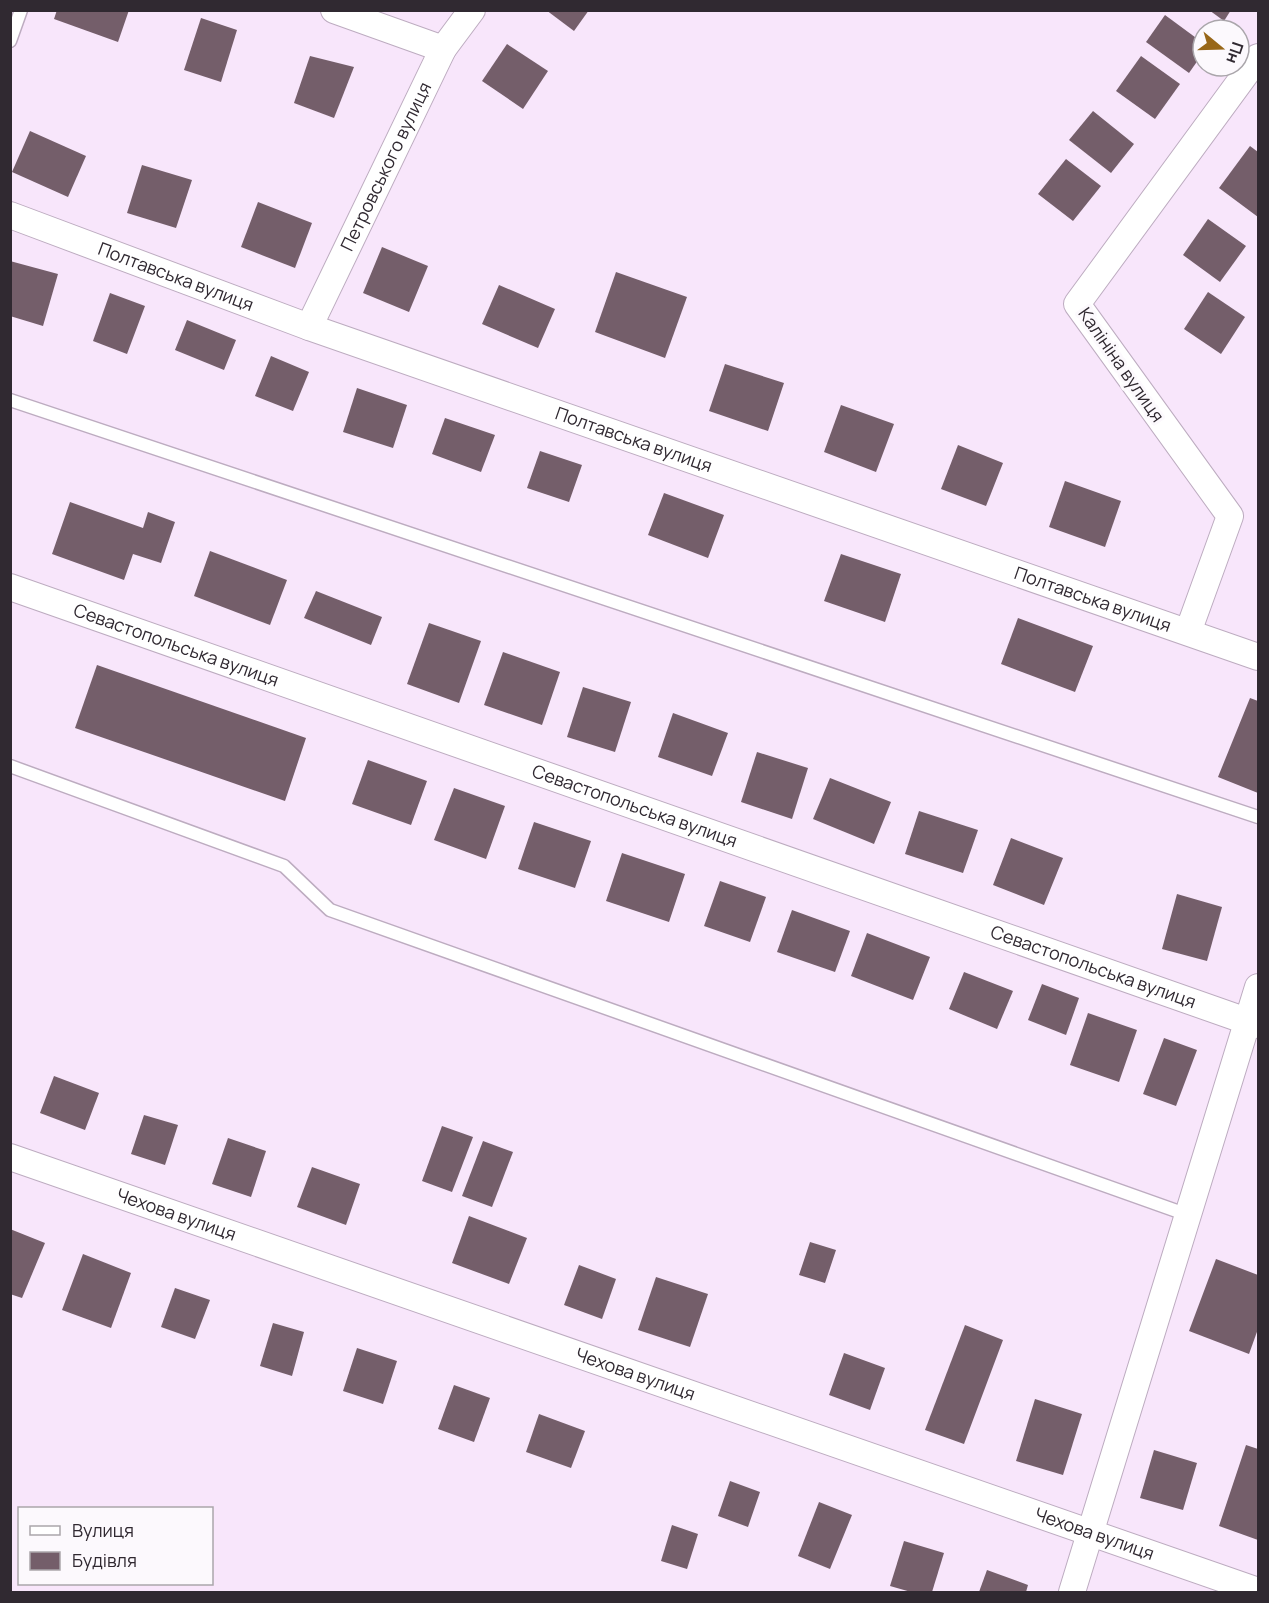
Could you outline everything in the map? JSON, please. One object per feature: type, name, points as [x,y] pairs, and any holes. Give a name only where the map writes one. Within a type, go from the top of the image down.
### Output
[{"type":"street","points":[[334,10],[443,49]]},
{"type":"street","name":"Петровського вулиця","points":[[309,327],[443,49],[472,10]]},
{"type":"street","name":"Калініна вулиця","points":[[1188,632],[1230,516],[1077,304],[1258,57]]},
{"type":"street","name":"Полтавська вулиця","points":[[10,215],[309,327],[1258,657]]},
{"type":"street","name":"Севастопольська вулиця","points":[[10,587],[1253,1023]]},
{"type":"street","points":[[1072,1593],[1188,1215],[1253,1023],[1258,987]]},
{"type":"street","name":"Чехова вулиця","points":[[10,1156],[1258,1591]]},
{"type":"lane","points":[[10,41],[21,10]]},
{"type":"lane","points":[[10,400],[1258,818]]},
{"type":"lane","points":[[10,766],[284,866],[330,910],[1188,1215]]},
{"type":"building","points":[[57,10],[129,10],[118,42],[54,19]]},
{"type":"building","points":[[546,10],[589,10],[574,31]]},
{"type":"building","points":[[1209,10],[1231,10],[1226,18],[1220,18]]},
{"type":"building","points":[[1165,15],[1191,34],[1191,70],[1189,73],[1146,42]]},
{"type":"building","points":[[201,18],[237,30],[221,82],[184,70]]},
{"type":"building","points":[[507,44],[548,71],[523,109],[482,81]]},
{"type":"building","points":[[310,56],[354,67],[334,118],[294,103]]},
{"type":"building","points":[[1141,56],[1180,84],[1155,119],[1116,91]]},
{"type":"building","points":[[1093,111],[1134,144],[1111,173],[1069,140]]},
{"type":"building","points":[[30,131],[86,156],[68,197],[12,172]]},
{"type":"building","points":[[1250,146],[1258,152],[1258,217],[1219,188]]},
{"type":"building","points":[[1066,159],[1101,186],[1073,221],[1038,194]]},
{"type":"building","points":[[142,165],[192,180],[176,228],[127,213]]},
{"type":"building","points":[[258,202],[312,223],[295,268],[241,247]]},
{"type":"building","points":[[1208,219],[1246,246],[1220,282],[1183,255]]},
{"type":"building","points":[[382,247],[428,266],[409,312],[363,293]]},
{"type":"building","points":[[10,261],[58,274],[43,326],[10,316]]},
{"type":"building","points":[[616,272],[687,297],[665,358],[595,332]]},
{"type":"building","points":[[499,285],[555,309],[538,348],[482,324]]},
{"type":"building","points":[[1208,292],[1245,317],[1221,354],[1184,329]]},
{"type":"building","points":[[110,293],[145,306],[127,354],[93,341]]},
{"type":"building","points":[[187,320],[236,340],[224,370],[175,350]]},
{"type":"building","points":[[271,356],[309,372],[293,411],[255,396]]},
{"type":"building","points":[[725,364],[784,383],[768,431],[709,411]]},
{"type":"building","points":[[357,388],[407,405],[393,448],[343,432]]},
{"type":"building","points":[[841,405],[894,424],[876,472],[824,452]]},
{"type":"building","points":[[445,418],[495,435],[481,472],[432,454]]},
{"type":"building","points":[[958,445],[1003,463],[986,506],[941,489]]},
{"type":"building","points":[[540,451],[582,465],[569,502],[527,488]]},
{"type":"building","points":[[1065,481],[1121,501],[1105,547],[1049,527]]},
{"type":"building","points":[[664,493],[724,515],[708,558],[648,535]]},
{"type":"building","points":[[70,502],[143,528],[148,512],[175,522],[161,563],[133,554],[124,580],[52,554]]},
{"type":"building","points":[[210,551],[287,580],[270,625],[194,596]]},
{"type":"building","points":[[841,554],[901,574],[885,622],[824,601]]},
{"type":"building","points":[[316,591],[382,617],[371,645],[304,618]]},
{"type":"building","points":[[1018,618],[1093,646],[1075,692],[1001,664]]},
{"type":"building","points":[[429,623],[481,641],[459,703],[407,684]]},
{"type":"building","points":[[503,652],[560,672],[542,725],[484,705]]},
{"type":"building","points":[[97,665],[306,738],[285,801],[75,728]]},
{"type":"building","points":[[583,687],[631,702],[615,752],[567,737]]},
{"type":"building","points":[[1250,698],[1258,701],[1258,793],[1218,777]]},
{"type":"building","points":[[673,713],[728,733],[712,776],[658,757]]},
{"type":"building","points":[[757,752],[808,768],[792,819],[741,802]]},
{"type":"building","points":[[368,760],[427,781],[411,825],[352,804]]},
{"type":"building","points":[[830,778],[891,802],[874,844],[813,819]]},
{"type":"building","points":[[454,788],[505,806],[486,859],[434,840]]},
{"type":"building","points":[[919,811],[978,830],[963,873],[905,854]]},
{"type":"building","points":[[534,822],[591,841],[575,888],[518,869]]},
{"type":"building","points":[[1011,838],[1063,858],[1044,905],[993,885]]},
{"type":"building","points":[[622,853],[685,874],[669,922],[606,901]]},
{"type":"building","points":[[720,881],[766,897],[750,942],[704,926]]},
{"type":"building","points":[[1177,894],[1222,907],[1207,961],[1162,949]]},
{"type":"building","points":[[792,910],[850,931],[835,972],[777,952]]},
{"type":"building","points":[[867,933],[930,957],[913,1000],[851,976]]},
{"type":"building","points":[[964,972],[1013,991],[997,1029],[949,1009]]},
{"type":"building","points":[[1042,984],[1079,998],[1066,1035],[1028,1020]]},
{"type":"building","points":[[1088,1013],[1137,1030],[1119,1082],[1070,1065]]},
{"type":"building","points":[[1164,1038],[1197,1050],[1176,1106],[1143,1094]]},
{"type":"building","points":[[54,1076],[99,1093],[85,1130],[40,1113]]},
{"type":"building","points":[[144,1115],[178,1125],[165,1165],[131,1154]]},
{"type":"building","points":[[442,1126],[473,1137],[452,1192],[422,1181]]},
{"type":"building","points":[[228,1138],[266,1151],[251,1197],[212,1184]]},
{"type":"building","points":[[483,1141],[513,1152],[492,1207],[462,1196]]},
{"type":"building","points":[[312,1167],[360,1184],[346,1225],[297,1207]]},
{"type":"building","points":[[469,1216],[527,1238],[509,1284],[452,1263]]},
{"type":"building","points":[[10,1229],[45,1243],[22,1298],[10,1294]]},
{"type":"building","points":[[810,1242],[836,1250],[825,1283],[799,1275]]},
{"type":"building","points":[[83,1254],[131,1273],[111,1328],[62,1310]]},
{"type":"building","points":[[1216,1259],[1258,1275],[1258,1329],[1249,1354],[1189,1331]]},
{"type":"building","points":[[579,1265],[616,1279],[602,1319],[564,1305]]},
{"type":"building","points":[[656,1277],[708,1294],[690,1347],[638,1330]]},
{"type":"building","points":[[175,1288],[210,1300],[195,1339],[161,1327]]},
{"type":"building","points":[[273,1323],[304,1332],[292,1376],[260,1366]]},
{"type":"building","points":[[965,1325],[1003,1340],[964,1444],[925,1430]]},
{"type":"building","points":[[357,1348],[397,1361],[383,1404],[343,1391]]},
{"type":"building","points":[[844,1353],[885,1368],[870,1410],[829,1395]]},
{"type":"building","points":[[454,1385],[490,1398],[474,1442],[438,1429]]},
{"type":"building","points":[[1035,1399],[1082,1414],[1063,1475],[1016,1461]]},
{"type":"building","points":[[539,1414],[585,1431],[571,1468],[526,1452]]},
{"type":"building","points":[[1246,1445],[1258,1449],[1258,1540],[1219,1526]]},
{"type":"building","points":[[1154,1450],[1197,1463],[1183,1510],[1140,1498]]},
{"type":"building","points":[[730,1481],[760,1492],[748,1527],[718,1516]]},
{"type":"building","points":[[819,1502],[852,1515],[830,1569],[798,1556]]},
{"type":"building","points":[[672,1525],[698,1534],[687,1569],[661,1561]]},
{"type":"building","points":[[904,1541],[944,1553],[932,1592],[911,1592],[890,1586]]},
{"type":"building","points":[[987,1570],[1028,1585],[1026,1592],[979,1592]]}]
